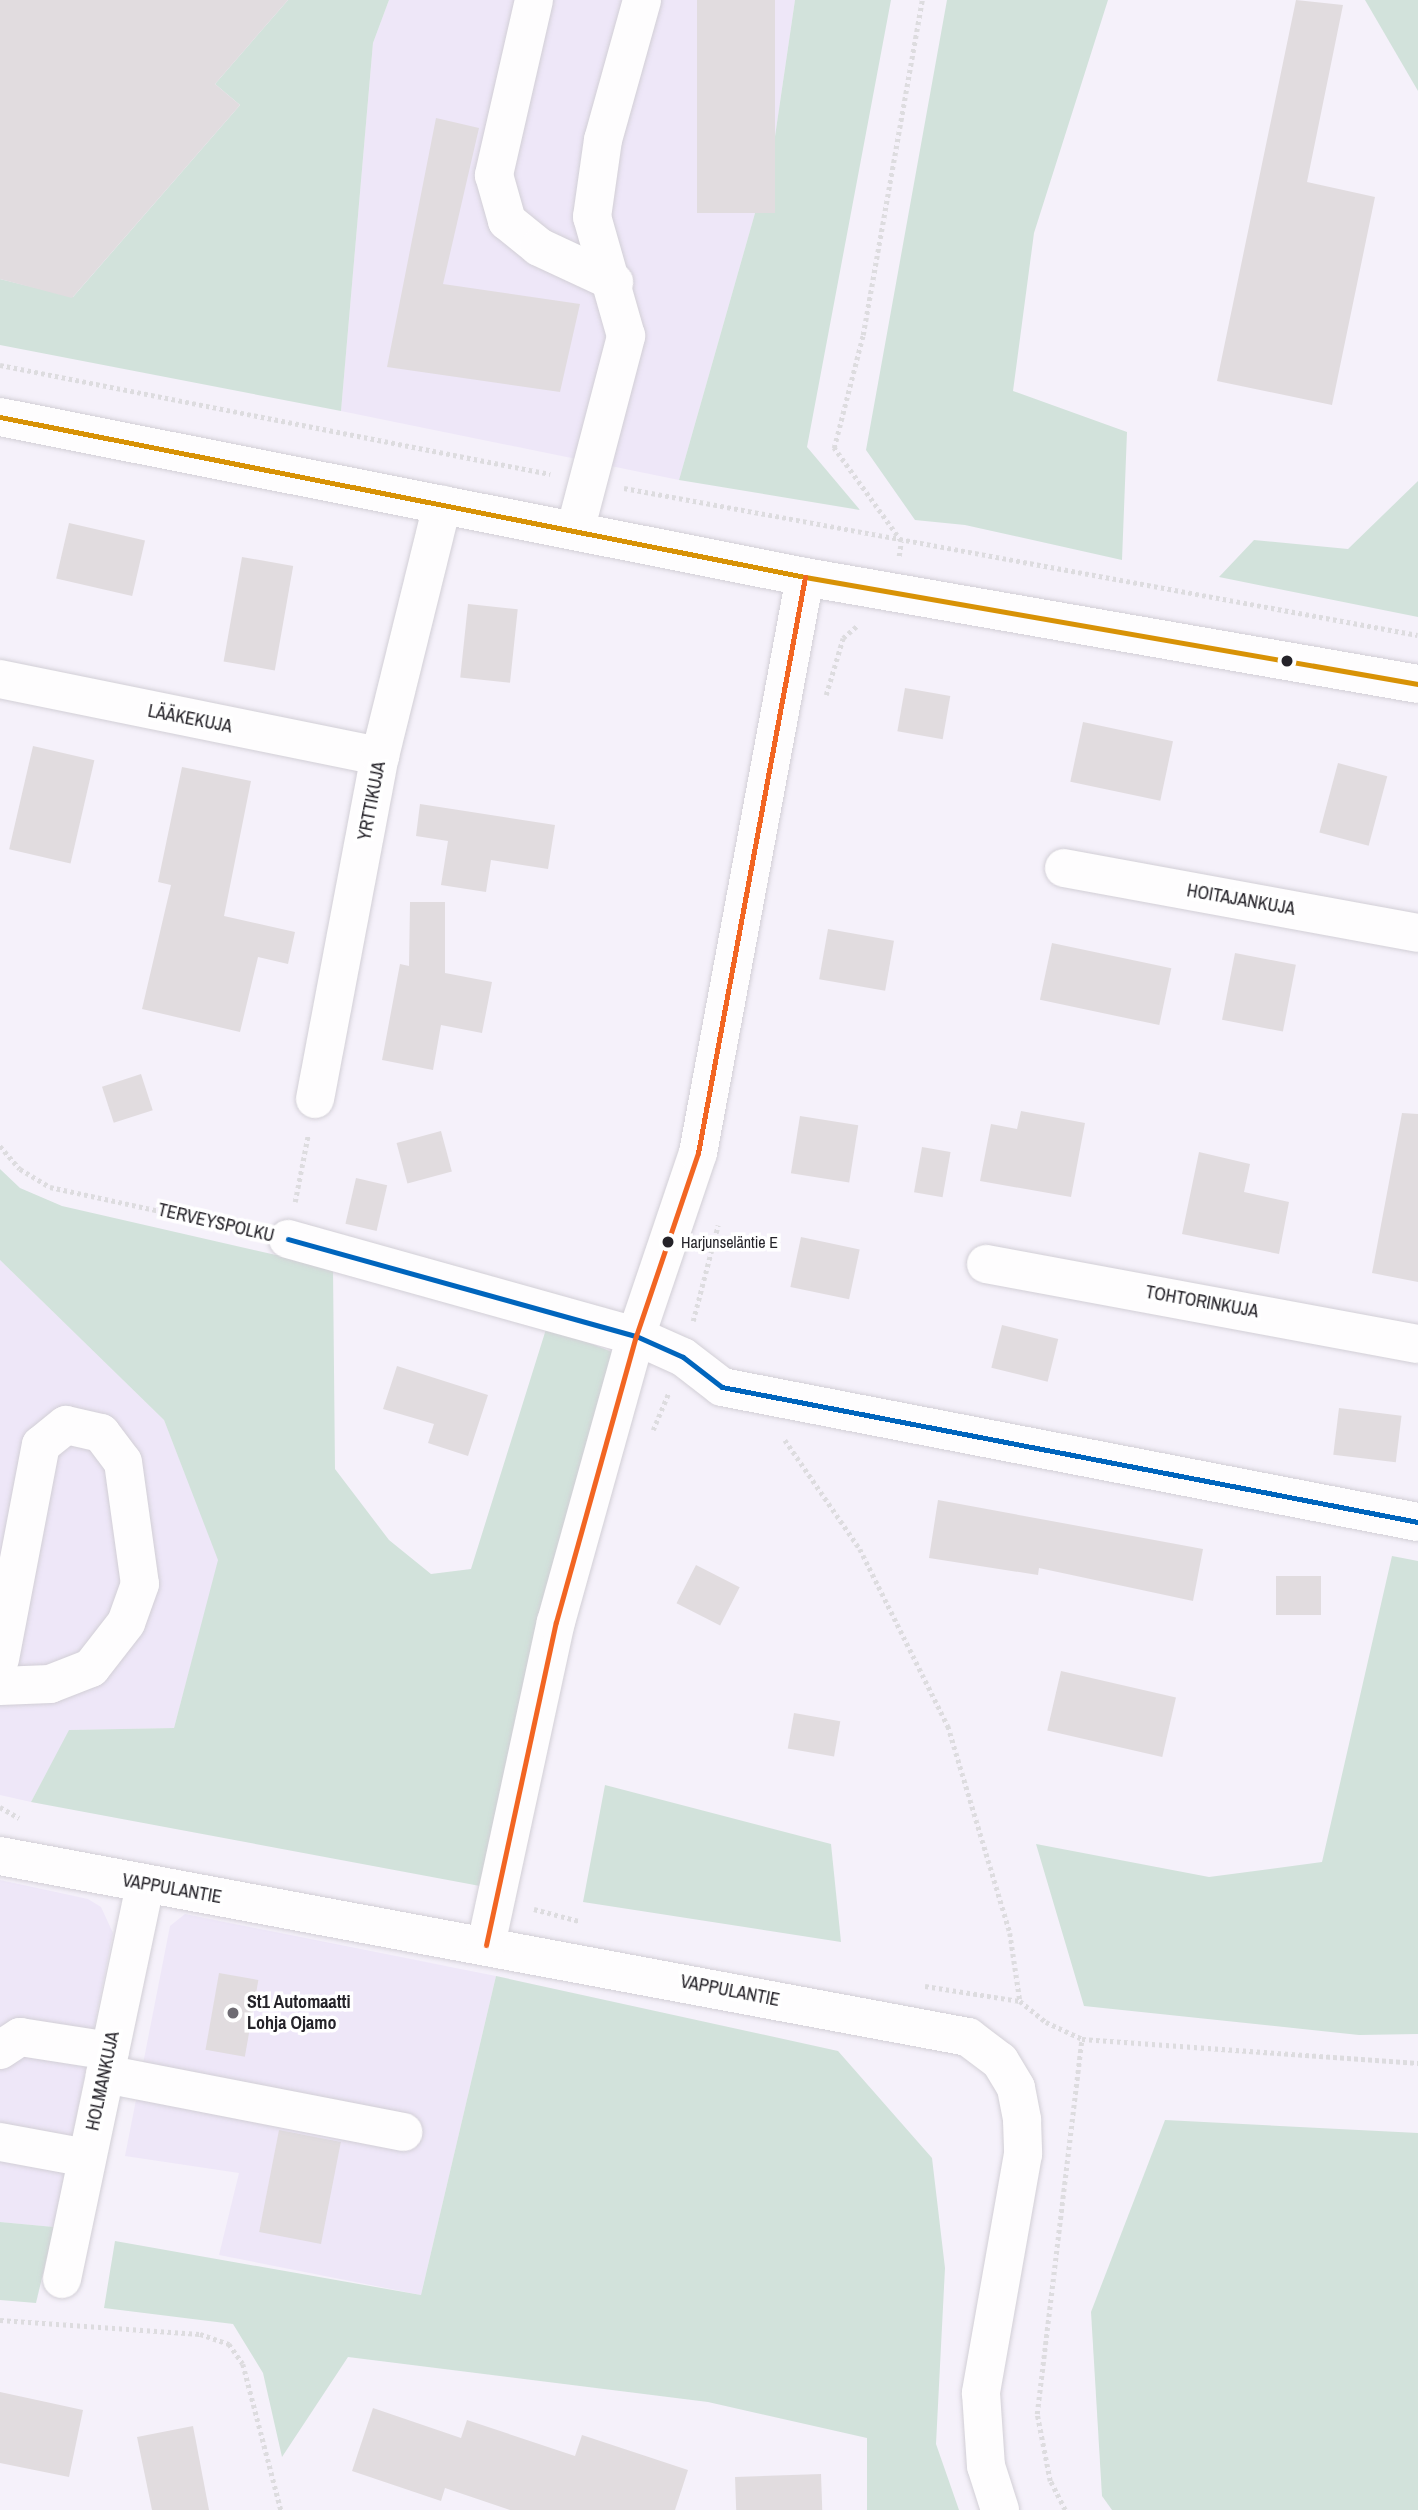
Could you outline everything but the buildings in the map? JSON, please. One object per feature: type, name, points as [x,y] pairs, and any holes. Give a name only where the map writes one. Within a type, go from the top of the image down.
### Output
[{"type":"street","points":[[534,0],[494,175],[507,221],[539,247],[614,282]]},
{"type":"street","points":[[575,531],[626,336],[614,282],[597,249],[592,217],[603,140],[642,0]]},
{"type":"street","points":[[0,417],[805,577],[1418,684]]},
{"type":"street","name":"YRTTIKUJA","points":[[315,1099],[380,756],[442,505]]},
{"type":"street","points":[[486,1945],[556,1622],[636,1336],[698,1153],[805,577]]},
{"type":"street","name":"LÄÄKEKUJA","points":[[0,679],[380,756]]},
{"type":"street","name":"HOITAJANKUJA","points":[[1064,868],[1418,933]]},
{"type":"street","name":"TERVEYSPOLKU","points":[[288,1240],[636,1336],[683,1357],[722,1387],[767,1398],[1418,1522]]},
{"type":"street","name":"TOHTORINKUJA","points":[[986,1264],[1418,1344]]},
{"type":"street","points":[[0,1659],[41,1445],[66,1425],[101,1433],[123,1462],[140,1584],[127,1623],[91,1668],[50,1684],[0,1686]]},
{"type":"street","name":"VAPPULANTIE","points":[[0,1856],[968,2036],[1000,2061],[1016,2088],[1023,2154],[981,2393],[986,2466],[1000,2510]]},
{"type":"street","name":"HOLMANKUJA","points":[[62,2279],[145,1884]]},
{"type":"street","points":[[0,2050],[20,2037],[108,2062],[403,2132]]},
{"type":"street","points":[[0,2142],[87,2158]]},
{"type":"path","points":[[901,541],[834,448],[863,335],[922,0]]},
{"type":"path","points":[[0,365],[901,541],[1418,635]]},
{"type":"path","points":[[288,1240],[315,1099]]},
{"type":"path","name":"TERVEYSPOLKU","points":[[0,1146],[20,1168],[50,1186],[288,1240]]},
{"type":"path","points":[[767,1398],[789,1448],[860,1549],[948,1726],[1010,1933],[1020,2001],[1082,2039],[1418,2063]]},
{"type":"path","points":[[1065,2510],[1050,2481],[1037,2414],[1082,2039]]},
{"type":"path","points":[[0,2320],[200,2334],[229,2344],[243,2364],[281,2510]]},
{"type":"shaded area","points":[[288,0],[389,0],[373,43],[341,411],[0,345],[0,279],[73,297],[240,105],[215,84]]},
{"type":"shaded area","points":[[389,0],[795,0],[773,150],[679,480],[341,411],[373,43]]},
{"type":"shaded area","points":[[795,0],[891,0],[807,447],[860,510],[679,480],[773,150]]},
{"type":"shaded area","points":[[947,0],[1108,0],[1034,233],[1013,391],[1127,432],[1122,560],[965,525],[915,520],[866,450]]},
{"type":"shaded area","points":[[1365,0],[1418,0],[1418,91]]},
{"type":"shaded area","points":[[1418,481],[1418,617],[1219,577],[1254,540],[1348,549]]},
{"type":"shaded area","points":[[0,1169],[20,1188],[62,1206],[333,1268],[335,1469],[389,1540],[431,1574],[471,1569],[547,1326],[617,1354],[480,1886],[31,1802],[69,1730],[174,1728],[218,1560],[164,1420],[0,1260]]},
{"type":"shaded area","points":[[0,1260],[164,1420],[219,1560],[174,1728],[70,1730],[31,1802],[0,1795]]},
{"type":"shaded area","points":[[1392,1556],[1418,1561],[1418,2034],[1359,2035],[1084,2006],[1036,1844],[1209,1877],[1322,1862]]},
{"type":"shaded area","points":[[605,1785],[831,1844],[841,1942],[583,1902]]},
{"type":"shaded area","points":[[0,1880],[88,1899],[101,1907],[113,1933],[54,2227],[0,2222]]},
{"type":"shaded area","points":[[185,1914],[496,1976],[421,2295],[219,2255],[239,2173],[125,2156],[170,1926]]},
{"type":"shaded area","points":[[496,1976],[838,2051],[932,2158],[945,2268],[936,2444],[959,2510],[867,2510],[867,2438],[708,2402],[348,2357],[282,2457],[263,2373],[233,2324],[104,2308],[115,2241],[421,2295]]},
{"type":"shaded area","points":[[1165,2120],[1418,2133],[1418,2510],[1112,2510],[1102,2496],[1091,2312]]},
{"type":"shaded area","points":[[0,2222],[54,2227],[36,2303],[0,2300]]},
{"type":"transit line","points":[[0,417],[805,577],[1418,684]]},
{"type":"transit line","points":[[486,1945],[556,1622],[636,1336],[698,1153],[805,577]]},
{"type":"transit line","points":[[288,1239],[636,1336],[683,1357],[722,1387],[1418,1522]]},
{"type":"place","name":"Harjunseläntie E","points":[[668,1242]]},
{"type":"place","name":"St1 Automaatti Lohja Ojamo","points":[[233,2013]]}]
